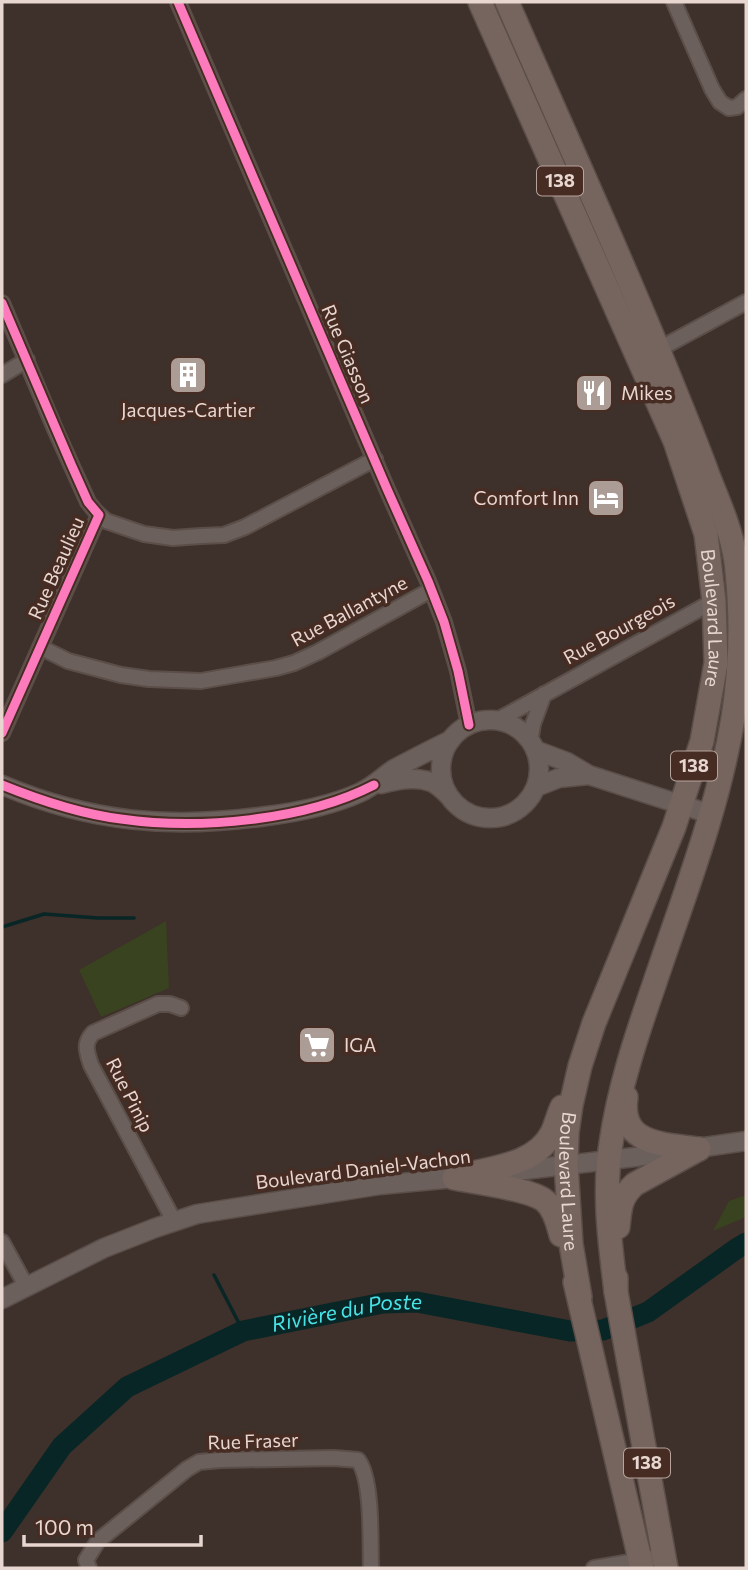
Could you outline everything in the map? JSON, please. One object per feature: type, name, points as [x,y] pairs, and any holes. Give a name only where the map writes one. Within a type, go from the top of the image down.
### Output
[{"type":"highway","name":"Boulevard Laure","points":[[481,2],[725,516],[736,560],[739,613],[733,718],[710,814],[634,1044],[618,1104],[609,1160],[608,1193],[609,1235],[616,1292]]},
{"type":"highway","name":"Boulevard Laure","points":[[507,2],[649,355],[706,534],[714,601],[716,663],[702,741],[682,805],[594,1023],[580,1066],[570,1114],[566,1164],[570,1244],[580,1297]]},
{"type":"highway","points":[[634,1044],[625,1104],[628,1123],[640,1137],[649,1141],[699,1149]]},
{"type":"highway","points":[[454,1178],[528,1158],[538,1151],[552,1134],[580,1066]]},
{"type":"highway","points":[[616,1292],[620,1209],[626,1192],[635,1184],[699,1149]]},
{"type":"highway","points":[[454,1178],[529,1193],[544,1200],[556,1217],[580,1297]]},
{"type":"highway","name":"138","points":[[616,1292],[665,1562]]},
{"type":"highway","name":"138","points":[[580,1297],[641,1564]]},
{"type":"street","name":"Rue Giasson","points":[[178,2],[444,622],[469,725]]},
{"type":"street","points":[[674,2],[720,102],[729,108],[737,107],[746,99]]},
{"type":"street","points":[[649,355],[746,302]]},
{"type":"street","name":"Rue Beaulieu","points":[[2,303],[88,502],[99,515],[2,733]]},
{"type":"street","points":[[2,375],[27,360]]},
{"type":"street","points":[[99,515],[106,521],[145,534],[173,538],[224,535],[246,527],[374,459]]},
{"type":"street","name":"Rue Ballantyne","points":[[40,647],[68,661],[121,675],[201,681],[294,663],[431,590]]},
{"type":"street","name":"Rue Bourgeois","points":[[496,721],[714,601]]},
{"type":"street","points":[[533,746],[533,724],[544,694]]},
{"type":"street","points":[[2,785],[31,797],[119,819],[180,823],[245,819],[298,811],[333,803],[374,785],[400,779],[416,780],[433,782],[460,807],[473,815],[503,817],[528,800],[536,787],[539,762],[533,746],[521,731],[509,724],[482,721],[469,725],[451,740],[444,753],[441,768],[443,783],[450,796]]},
{"type":"street","points":[[374,785],[392,771],[451,740]]},
{"type":"street","points":[[533,746],[589,775],[710,814]]},
{"type":"street","points":[[536,787],[559,778],[589,775]]},
{"type":"street","name":"Rue Pinip","points":[[174,1221],[91,1065],[86,1047],[93,1033],[158,1004],[181,1008]]},
{"type":"street","name":"Boulevard Daniel-Vachon","points":[[2,1299],[104,1248],[197,1214],[380,1185],[609,1160],[746,1141]]},
{"type":"street","points":[[2,1242],[26,1286]]},
{"type":"street","name":"Rue Fraser","points":[[89,1568],[86,1560],[98,1541],[199,1462],[334,1458],[358,1460],[365,1473],[371,1568]]},
{"type":"street","points":[[594,1568],[665,1562]]},
{"type":"green space","points":[[166,921],[169,988],[101,1017],[79,970]]},
{"type":"green space","points":[[746,1195],[746,1217],[713,1231],[729,1201]]},
{"type":"waterway","points":[[2,927],[44,914],[134,918]]},
{"type":"waterway","name":"Rivière du Poste","points":[[2,1532],[62,1446],[127,1387],[243,1331],[383,1303],[417,1302],[570,1331],[603,1330],[648,1312],[746,1243]]},
{"type":"waterway","points":[[214,1275],[243,1331]]},
{"type":"cycle path","points":[[178,2],[428,581],[444,622],[458,671],[469,725]]},
{"type":"cycle path","points":[[2,303],[88,502],[99,515],[2,733]]},
{"type":"cycle path","points":[[2,785],[90,814],[183,823],[250,820],[283,814],[316,807],[374,785]]},
{"type":"place","name":"Jacques-Cartier","points":[[188,375]]},
{"type":"place","name":"Mikes","points":[[594,393]]},
{"type":"place","name":"Comfort Inn","points":[[606,498]]},
{"type":"place","name":"IGA","points":[[317,1045]]}]
